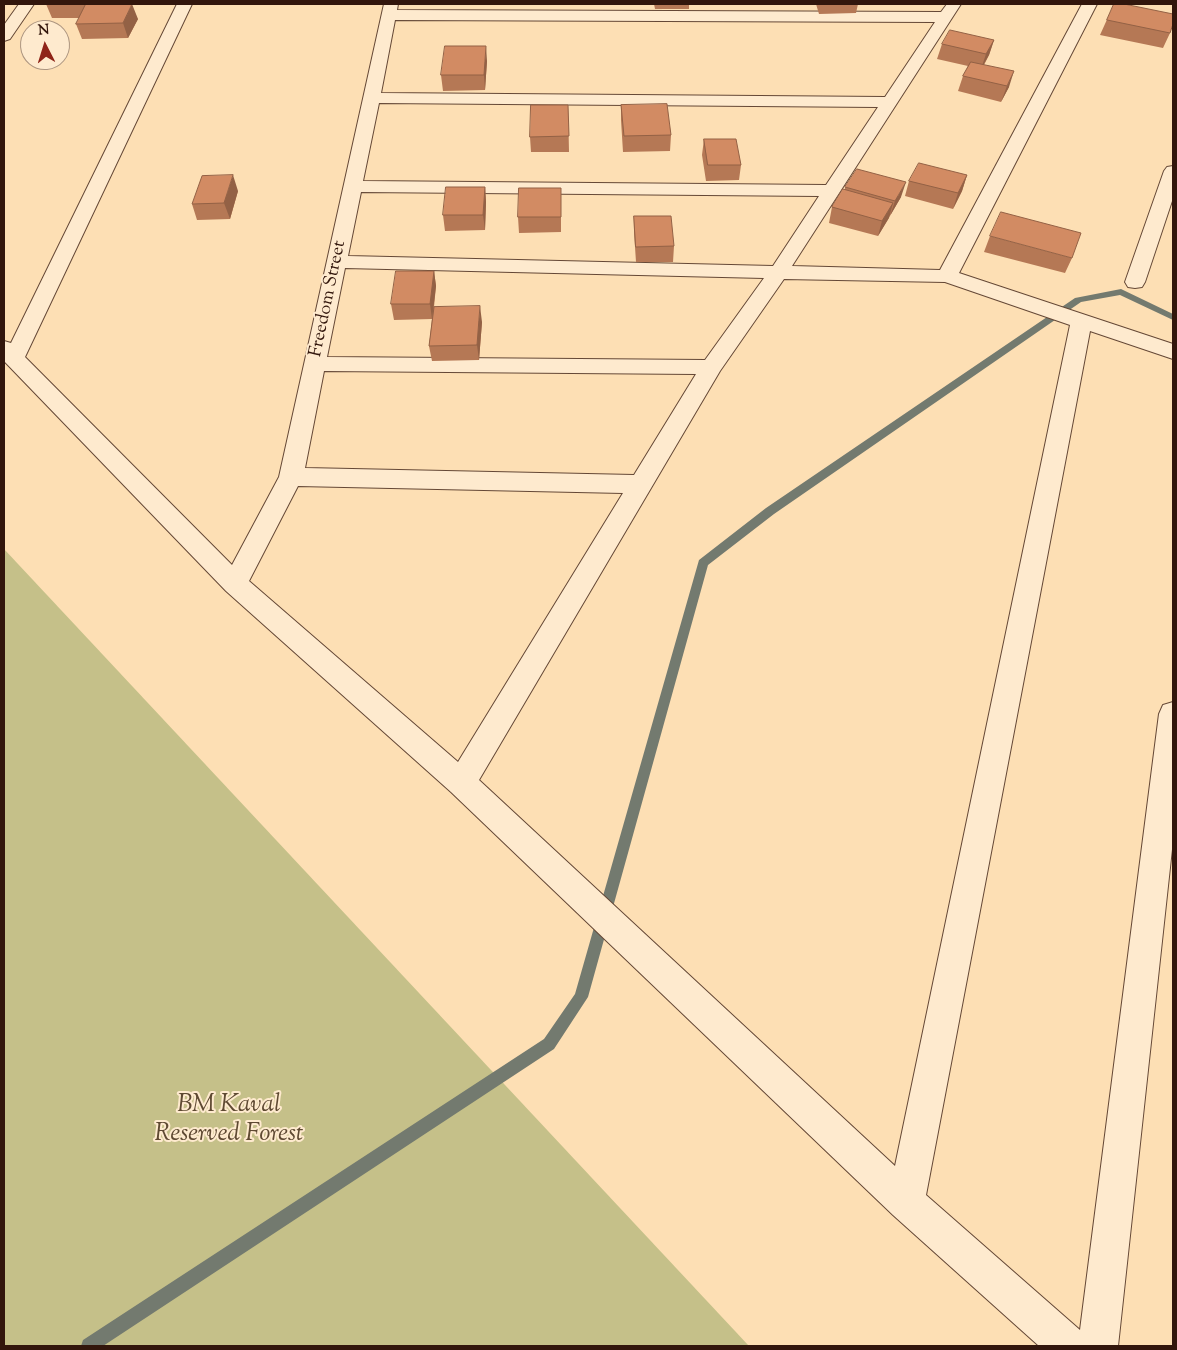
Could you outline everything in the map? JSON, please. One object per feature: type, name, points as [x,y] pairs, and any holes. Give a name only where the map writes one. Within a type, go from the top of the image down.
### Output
[{"type":"street","points":[[4,36],[26,4]]},
{"type":"street","points":[[184,4],[9,353],[235,584],[462,783],[906,1202],[1068,1346]]},
{"type":"street","points":[[947,276],[1090,4]]},
{"type":"street","points":[[390,10],[950,10]]},
{"type":"street","name":"Freedom Street","points":[[235,584],[290,478],[390,10]]},
{"type":"street","points":[[462,783],[711,367],[778,273],[950,10]]},
{"type":"street","points":[[371,98],[890,102]]},
{"type":"street","points":[[1135,282],[1170,192],[1173,170]]},
{"type":"street","points":[[353,186],[832,191]]},
{"type":"street","points":[[336,262],[947,276],[1173,352]]},
{"type":"street","points":[[906,1202],[1081,322]]},
{"type":"street","points":[[315,364],[711,367]]},
{"type":"street","points":[[290,478],[640,484]]},
{"type":"street","points":[[1098,1346],[1173,714]]},
{"type":"green space","name":"BM Kaval Reserved Forest","points":[[4,549],[749,1346],[4,1346]]},
{"type":"building","points":[[86,4],[132,4],[123,23],[76,24]]},
{"type":"building","points":[[1114,4],[1124,4],[1173,14],[1173,24],[1170,33],[1107,20]]},
{"type":"building","points":[[950,30],[994,40],[986,54],[942,44]]},
{"type":"building","points":[[445,46],[486,46],[484,75],[441,75]]},
{"type":"building","points":[[971,62],[1014,71],[1007,86],[963,76]]},
{"type":"building","points":[[667,104],[671,135],[624,136],[621,105]]},
{"type":"building","points":[[531,105],[568,105],[569,136],[530,137]]},
{"type":"building","points":[[704,139],[736,139],[741,165],[708,165]]},
{"type":"building","points":[[919,163],[967,175],[958,193],[909,181]]},
{"type":"building","points":[[857,169],[906,182],[895,201],[845,187]]},
{"type":"building","points":[[233,175],[224,203],[192,204],[202,176]]},
{"type":"building","points":[[446,187],[485,187],[483,215],[443,215]]},
{"type":"building","points":[[519,188],[561,188],[561,217],[518,217]]},
{"type":"building","points":[[843,189],[893,203],[882,221],[832,207]]},
{"type":"building","points":[[1001,212],[1081,233],[1072,258],[990,236]]},
{"type":"building","points":[[634,216],[671,216],[674,246],[636,247]]},
{"type":"building","points":[[396,271],[434,271],[430,304],[391,304]]},
{"type":"building","points":[[480,306],[477,345],[429,346],[434,307]]},
{"type":"waterway","points":[[89,1346],[549,1044],[581,997],[703,563],[770,511],[1078,300],[1121,292],[1173,317]]}]
